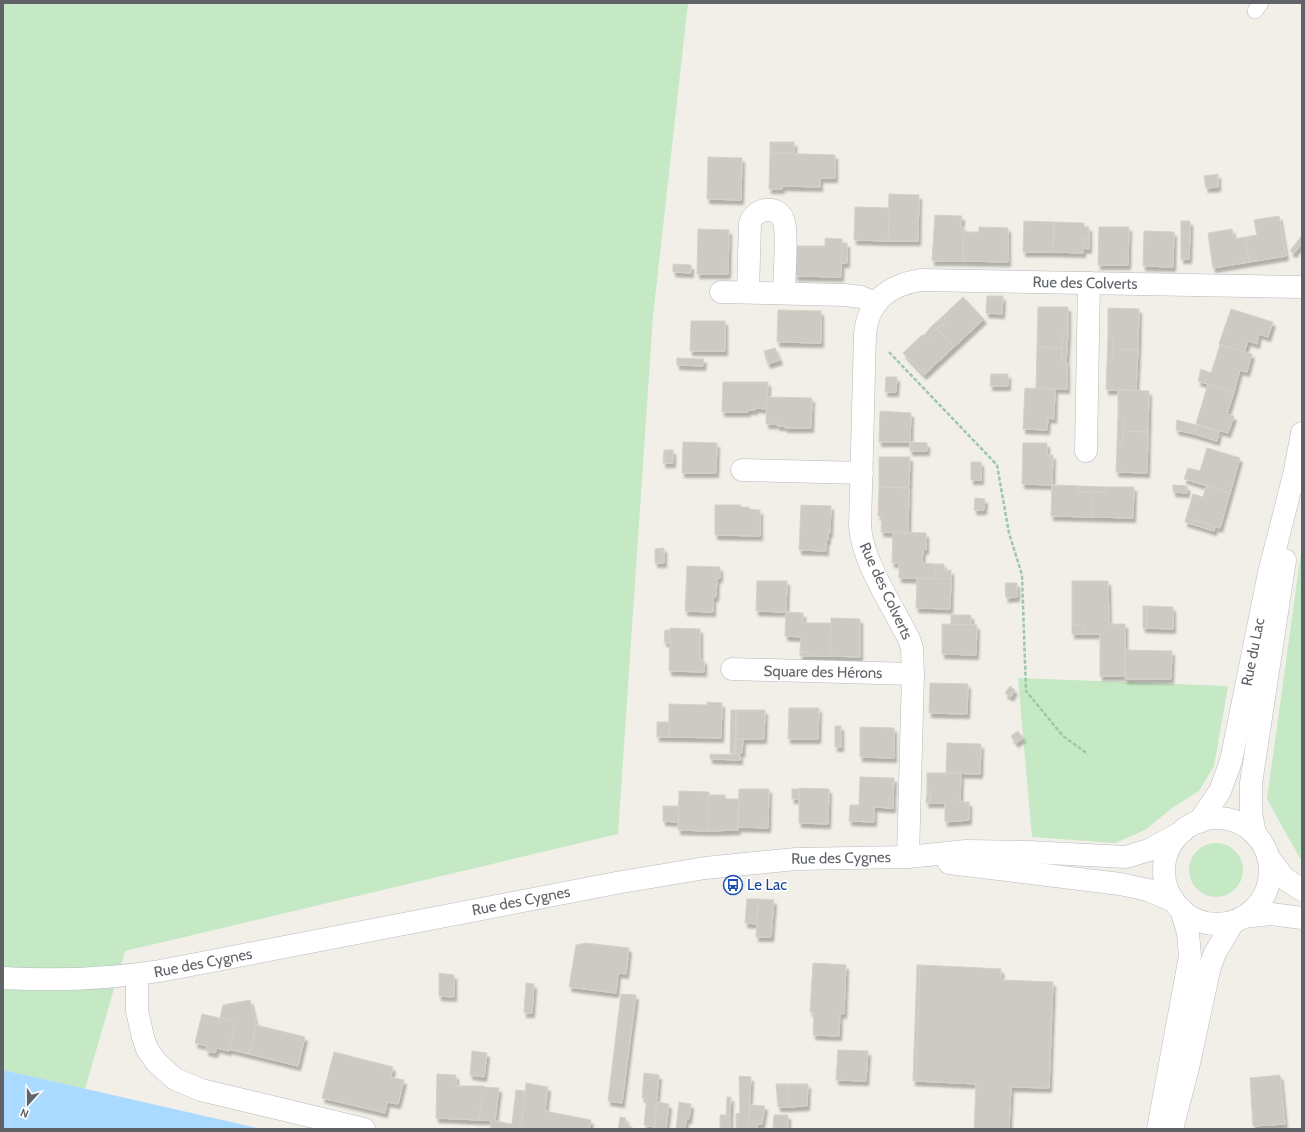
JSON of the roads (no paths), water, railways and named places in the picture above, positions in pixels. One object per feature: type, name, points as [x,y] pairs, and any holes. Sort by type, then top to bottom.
[{"type":"street","points":[[748,292],[750,223],[752,216],[756,212],[767,209],[778,213],[784,223],[784,293]]},
{"type":"street","name":"Rue des Colverts","points":[[908,857],[913,674],[912,648],[909,639],[863,548],[860,527],[866,327],[875,303],[898,287],[921,280],[1302,287]]},
{"type":"street","points":[[1086,452],[1089,283]]},
{"type":"street","points":[[720,292],[854,296],[875,303]]},
{"type":"street","name":"Rue du Lac","points":[[1190,827],[1216,799],[1229,769],[1270,569],[1294,476],[1302,434]]},
{"type":"street","points":[[742,470],[862,473]]},
{"type":"street","name":"Rue du Lac","points":[[1255,834],[1251,813],[1251,783],[1284,566],[1294,476]]},
{"type":"street","name":"Square des Hérons","points":[[732,670],[913,674]]},
{"type":"street","points":[[1158,1129],[1190,956],[1188,933],[1177,905],[1166,883],[1165,863],[1172,845],[1190,827],[1211,819],[1227,819],[1242,824],[1255,834],[1262,843],[1268,857],[1284,878],[1302,890]]},
{"type":"street","name":"Rue des Cygnes","points":[[3,978],[49,980],[137,975],[673,873],[796,859],[908,857],[953,852],[994,851],[1126,857],[1149,850],[1190,827]]},
{"type":"street","name":"Rue des Cygnes","points":[[908,857],[1120,884],[1148,890],[1177,905]]},
{"type":"street","points":[[1172,1129],[1188,1068],[1210,966],[1215,953],[1238,919],[1256,907],[1267,889],[1270,873],[1268,857]]},
{"type":"street","points":[[1177,905],[1194,918],[1205,922],[1218,924],[1238,919],[1272,914],[1302,918]]},
{"type":"street","points":[[137,975],[137,1011],[147,1049],[156,1062],[175,1079],[201,1090],[364,1129]]},
{"type":"water","points":[[3,1070],[262,1129],[3,1129]]},
{"type":"place","name":"Le Lac","points":[[733,885]]}]
